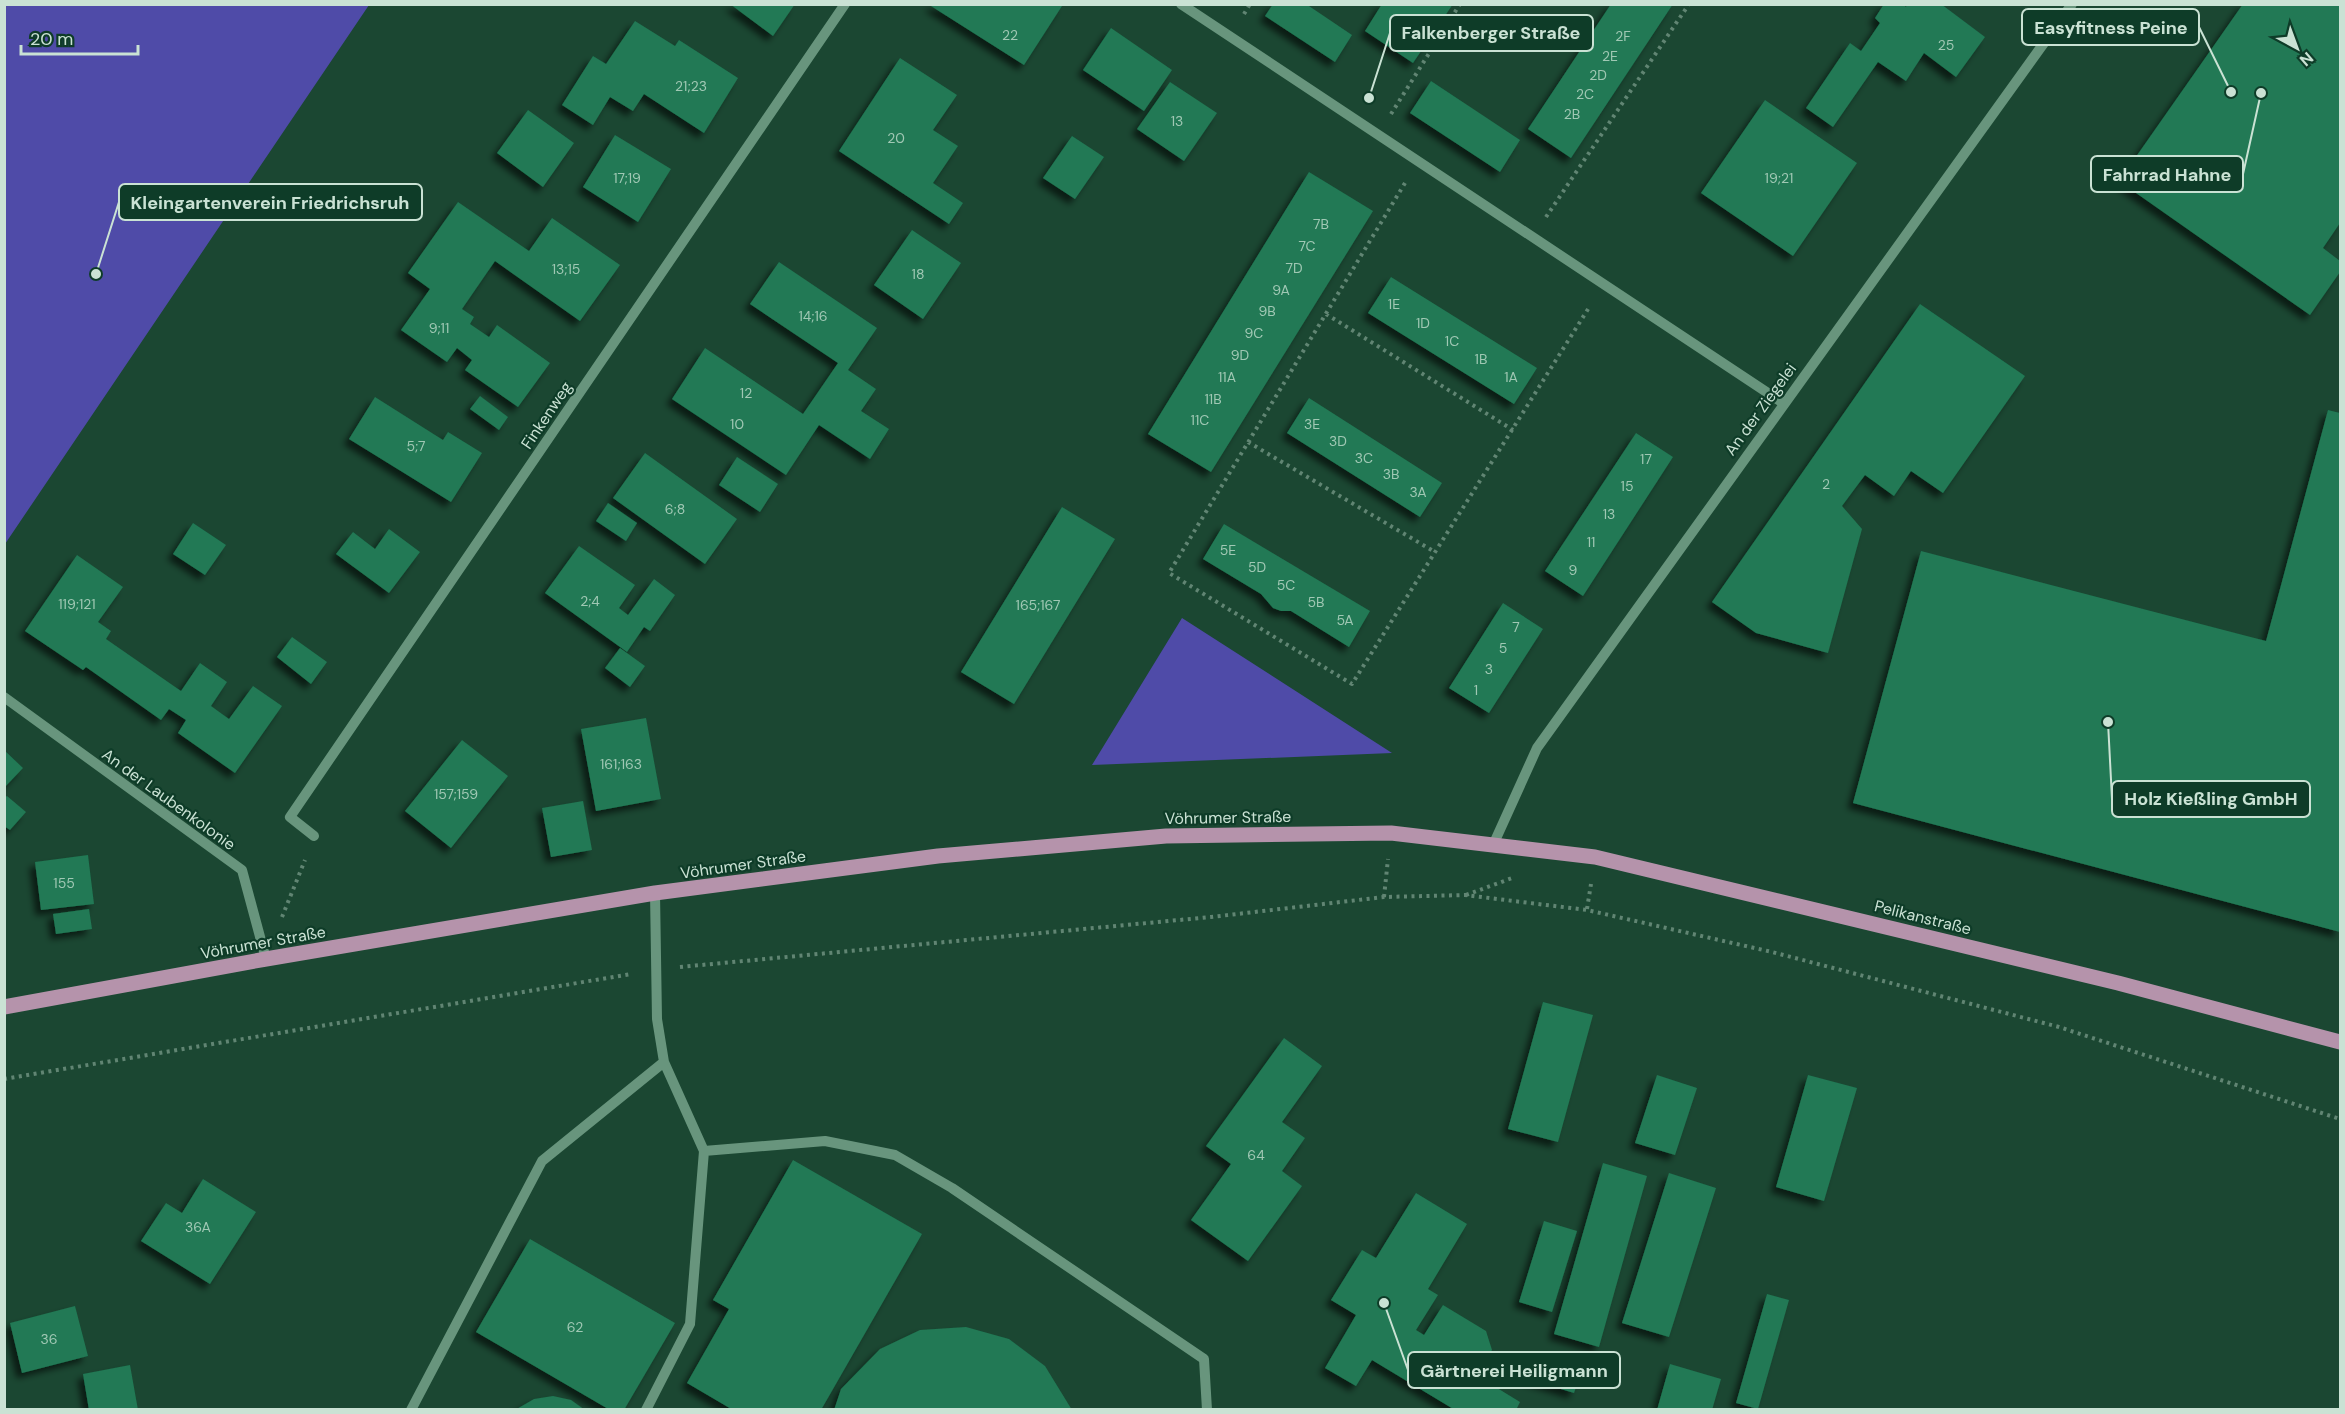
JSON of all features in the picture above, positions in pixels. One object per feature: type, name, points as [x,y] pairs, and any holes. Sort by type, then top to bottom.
[{"type":"main road","name":"Vöhrumer Straße","points":[[4,1007],[655,893],[938,856],[1166,836],[1391,833],[1494,843]]},
{"type":"main road","name":"Pelikanstraße","points":[[1494,843],[1595,857],[2118,983],[2340,1042]]},
{"type":"street","name":"Finkenweg","points":[[314,836],[290,817],[845,4]]},
{"type":"street","points":[[1181,4],[1783,403]]},
{"type":"street","name":"An der Ziegelei","points":[[1494,843],[1537,748],[2072,4]]},
{"type":"street","name":"An der Laubenkolonie","points":[[4,697],[242,870],[266,960]]},
{"type":"street","points":[[646,1410],[690,1324],[704,1151],[664,1062],[657,1019],[655,893]]},
{"type":"street","points":[[411,1410],[542,1161],[664,1062]]},
{"type":"street","points":[[704,1151],[825,1141],[895,1155],[952,1188],[1203,1359],[1207,1410]]},
{"type":"path","points":[[1377,135],[1460,4]]},
{"type":"path","points":[[1532,237],[1689,4]]},
{"type":"path","points":[[1418,162],[1169,573],[1352,684],[1604,285]]},
{"type":"path","points":[[1326,314],[1513,429]]},
{"type":"path","points":[[1248,442],[1435,552]]},
{"type":"path","points":[[1384,897],[1391,833]]},
{"type":"path","points":[[266,960],[314,836]]},
{"type":"path","points":[[4,1079],[656,970],[1210,917],[1384,897],[1465,895],[1587,910],[1772,952],[2059,1027],[2340,1119]]},
{"type":"shaded area","points":[[4,5],[369,5],[5,544]]},
{"type":"shaded area","points":[[1182,618],[1392,753],[1092,765]]},
{"type":"building","points":[[730,4],[795,4],[773,36]]},
{"type":"building","points":[[932,4],[1059,4],[1062,6],[1024,65],[931,6]]},
{"type":"building","points":[[1273,4],[1306,4],[1352,35],[1335,62],[1265,16]]},
{"type":"building","points":[[1382,4],[1453,4],[1413,63],[1365,31]]},
{"type":"building","points":[[1611,4],[1673,4],[1571,158],[1528,129]]},
{"type":"building","points":[[1884,4],[1903,4],[1906,7],[1907,4],[1941,4],[1985,37],[1956,77],[1924,53],[1906,81],[1878,62],[1833,127],[1806,108],[1850,43],[1861,51],[1880,23],[1875,18]]},
{"type":"building","points":[[2243,4],[2340,4],[2340,223],[2323,248],[2340,261],[2340,272],[2310,315],[2119,181]]},
{"type":"building","points":[[635,21],[675,46],[679,40],[738,78],[704,133],[644,94],[633,111],[610,97],[593,125],[562,105],[593,56],[606,64]]},
{"type":"building","points":[[1111,28],[1172,70],[1144,111],[1083,70]]},
{"type":"building","points":[[900,58],[957,95],[933,130],[958,146],[933,183],[963,203],[949,224],[839,151]]},
{"type":"building","points":[[1431,81],[1520,140],[1500,172],[1410,113]]},
{"type":"building","points":[[1170,82],[1217,113],[1184,161],[1137,129]]},
{"type":"building","points":[[1765,100],[1857,163],[1793,256],[1701,193]]},
{"type":"building","points":[[528,110],[574,143],[543,187],[497,153]]},
{"type":"building","points":[[615,135],[671,169],[638,222],[583,187]]},
{"type":"building","points":[[1072,136],[1104,157],[1075,199],[1043,178]]},
{"type":"building","points":[[1309,172],[1373,211],[1211,472],[1148,434]]},
{"type":"building","points":[[458,202],[529,251],[552,218],[620,265],[580,321],[495,261],[462,309],[474,317],[470,324],[489,337],[497,325],[550,363],[518,407],[465,370],[472,360],[457,348],[447,362],[401,330],[430,289],[408,273]]},
{"type":"building","points":[[912,230],[961,263],[923,319],[874,285]]},
{"type":"building","points":[[779,262],[877,328],[848,370],[876,389],[861,411],[889,429],[870,459],[819,425],[786,475],[672,399],[705,348],[803,414],[838,363],[750,304]]},
{"type":"building","points":[[1391,277],[1537,368],[1514,404],[1368,313]]},
{"type":"building","points":[[1920,304],[2025,376],[1943,493],[1911,471],[1894,496],[1865,475],[1842,506],[1862,529],[1828,653],[1756,633],[1712,602]]},
{"type":"building","points":[[480,396],[508,417],[499,430],[470,409]]},
{"type":"building","points":[[375,397],[443,440],[448,432],[482,453],[451,502],[349,439]]},
{"type":"building","points":[[1309,398],[1442,483],[1420,517],[1287,433]]},
{"type":"building","points":[[2328,410],[2340,413],[2340,932],[1853,803],[1921,551],[2266,641]]},
{"type":"building","points":[[1636,433],[1673,457],[1583,596],[1545,571]]},
{"type":"building","points":[[645,453],[737,519],[705,564],[613,498]]},
{"type":"building","points":[[737,457],[778,484],[760,512],[719,485]]},
{"type":"building","points":[[608,503],[637,523],[626,541],[596,521]]},
{"type":"building","points":[[1062,507],[1115,539],[1014,704],[961,672]]},
{"type":"building","points":[[193,523],[226,545],[205,575],[173,554]]},
{"type":"building","points":[[1224,524],[1370,611],[1349,647],[1291,611],[1273,608],[1261,594],[1203,559]]},
{"type":"building","points":[[389,529],[420,552],[389,593],[336,554],[353,532],[375,549]]},
{"type":"building","points":[[579,546],[635,585],[619,608],[628,615],[654,579],[675,595],[650,631],[644,627],[627,652],[545,593]]},
{"type":"building","points":[[77,555],[123,587],[98,622],[111,631],[106,639],[181,691],[200,663],[227,682],[211,706],[229,719],[253,686],[282,706],[235,773],[178,733],[186,720],[169,709],[161,720],[86,667],[83,670],[25,631]]},
{"type":"building","points":[[1503,603],[1543,629],[1489,713],[1449,688]]},
{"type":"building","points":[[292,637],[327,662],[311,684],[277,657]]},
{"type":"building","points":[[620,648],[645,666],[630,687],[605,668]]},
{"type":"building","points":[[646,718],[661,799],[596,811],[581,729]]},
{"type":"building","points":[[462,740],[508,776],[451,848],[405,811]]},
{"type":"building","points":[[4,750],[23,768],[4,788]]},
{"type":"building","points":[[7,796],[26,812],[10,830],[4,826],[4,798]]},
{"type":"building","points":[[583,801],[592,850],[551,857],[542,808]]},
{"type":"building","points":[[88,855],[94,904],[41,910],[35,862]]},
{"type":"building","points":[[89,909],[92,929],[56,934],[53,914]]},
{"type":"building","points":[[1543,1002],[1593,1015],[1558,1142],[1508,1129]]},
{"type":"building","points":[[1284,1038],[1322,1066],[1282,1122],[1305,1138],[1282,1171],[1302,1186],[1248,1261],[1191,1220],[1231,1164],[1206,1146]]},
{"type":"building","points":[[1657,1075],[1697,1088],[1675,1155],[1635,1143]]},
{"type":"building","points":[[1808,1075],[1857,1088],[1824,1201],[1776,1187]]},
{"type":"building","points":[[793,1160],[922,1234],[821,1410],[733,1410],[687,1383],[729,1309],[713,1300]]},
{"type":"building","points":[[1603,1163],[1647,1176],[1599,1347],[1554,1334]]},
{"type":"building","points":[[1669,1173],[1716,1188],[1669,1337],[1622,1323]]},
{"type":"building","points":[[203,1179],[256,1212],[210,1284],[141,1241],[166,1203],[182,1213]]},
{"type":"building","points":[[1416,1193],[1467,1224],[1428,1289],[1438,1295],[1416,1330],[1424,1335],[1443,1305],[1486,1331],[1492,1350],[1476,1375],[1520,1402],[1516,1410],[1455,1410],[1372,1360],[1356,1386],[1325,1368],[1356,1315],[1331,1300],[1362,1250],[1376,1258]]},
{"type":"building","points":[[1544,1221],[1577,1231],[1552,1312],[1519,1302]]},
{"type":"building","points":[[530,1239],[675,1323],[624,1410],[610,1410],[476,1332]]},
{"type":"building","points":[[1767,1294],[1789,1300],[1758,1409],[1736,1403]]},
{"type":"building","points":[[75,1306],[88,1356],[22,1373],[10,1323]]},
{"type":"building","points":[[966,1327],[1009,1339],[1045,1366],[1072,1410],[834,1410],[841,1389],[880,1349],[920,1330]]},
{"type":"building","points":[[1533,1354],[1582,1369],[1574,1393],[1525,1378]]},
{"type":"building","points":[[1670,1364],[1721,1379],[1712,1410],[1657,1410]]},
{"type":"building","points":[[130,1365],[138,1410],[89,1410],[83,1374]]},
{"type":"building","points":[[553,1396],[571,1400],[585,1410],[515,1410],[534,1399]]},
{"type":"place","name":"Easyfitness Peine","points":[[2231,92]]},
{"type":"place","name":"Fahrrad Hahne","points":[[2261,93]]},
{"type":"place","name":"Falkenberger Straße","points":[[1369,98]]},
{"type":"place","name":"Kleingartenverein Friedrichsruh","points":[[96,274]]},
{"type":"place","name":"Holz Kießling GmbH","points":[[2108,722]]},
{"type":"place","name":"Gärtnerei Heiligmann","points":[[1384,1303]]}]
